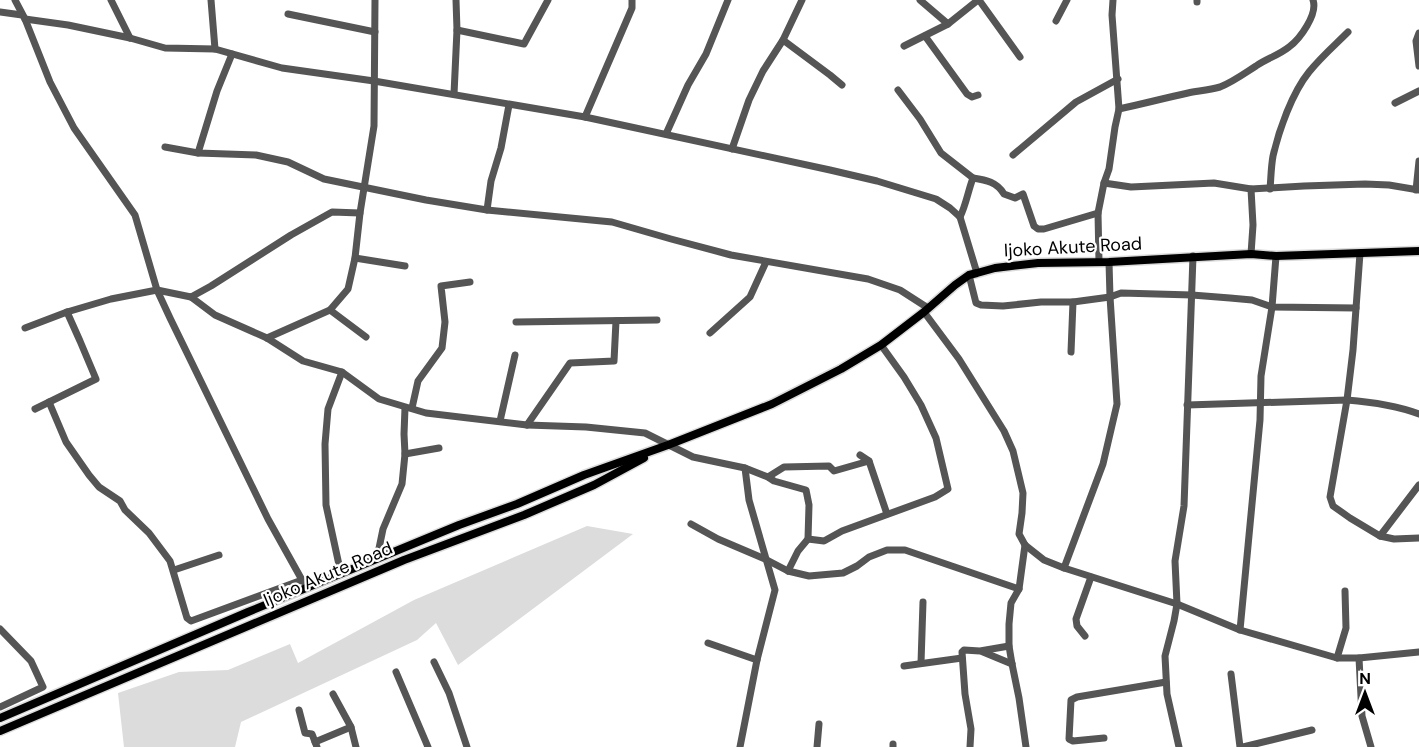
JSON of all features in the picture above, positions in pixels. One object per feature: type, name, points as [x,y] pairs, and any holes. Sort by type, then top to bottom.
[{"type":"main road","name":"Ijoko Akute Road","points":[[0,718],[377,558],[517,504],[584,475],[772,404],[841,369],[881,345],[973,274],[995,268],[1038,263],[1109,262],[1251,254],[1276,256],[1419,251]]},
{"type":"main road","name":"Ijoko Akute Road","points":[[0,731],[404,560],[584,489],[668,445]]},
{"type":"street","points":[[15,0],[50,82],[74,128],[135,215],[157,290],[268,519],[302,580],[309,588]]},
{"type":"street","points":[[111,0],[130,38]]},
{"type":"street","points":[[211,0],[215,49]]},
{"type":"street","points":[[267,338],[330,310],[348,289],[355,258],[374,126],[375,0]]},
{"type":"street","points":[[454,94],[456,0]]},
{"type":"street","points":[[457,30],[524,44],[548,0]]},
{"type":"street","points":[[632,0],[632,8]]},
{"type":"street","points":[[585,117],[632,8],[639,0]]},
{"type":"street","points":[[666,134],[706,54],[728,0]]},
{"type":"street","points":[[732,149],[749,100],[763,71],[783,40],[802,0]]},
{"type":"street","points":[[920,0],[948,24]]},
{"type":"street","points":[[904,46],[948,24],[978,0],[1020,57]]},
{"type":"street","points":[[1056,21],[1067,0]]},
{"type":"street","points":[[1099,262],[1098,213],[1109,169],[1119,109],[1112,15],[1113,0]]},
{"type":"street","points":[[1119,109],[1213,89],[1228,83],[1294,43],[1302,34],[1312,15],[1313,0]]},
{"type":"street","points":[[0,12],[130,38],[165,48],[215,49],[282,68],[374,81],[585,117],[877,181],[936,200],[960,217],[973,274],[976,303],[981,305],[1073,302],[1110,297],[1121,293],[1252,300],[1272,307],[1356,308]]},
{"type":"street","points":[[288,14],[375,32]]},
{"type":"street","points":[[1270,189],[1273,158],[1287,111],[1308,73],[1348,32]]},
{"type":"street","points":[[1419,33],[1416,41],[1419,66]]},
{"type":"street","points":[[926,36],[967,94],[972,97],[978,95]]},
{"type":"street","points":[[783,40],[842,85]]},
{"type":"street","points":[[198,153],[217,91],[232,54]]},
{"type":"street","points":[[1012,155],[1076,102],[1118,79]]},
{"type":"street","points":[[898,90],[920,119],[941,153],[973,178],[1000,187],[1004,194],[1015,198],[1023,194],[1034,226],[1038,229],[1044,230],[1098,213]]},
{"type":"street","points":[[1395,103],[1419,91]]},
{"type":"street","points":[[487,210],[491,181],[501,148],[509,105]]},
{"type":"street","points":[[165,147],[198,153],[256,155],[288,162],[324,179],[426,200],[487,210],[612,222],[731,255],[868,279],[900,290],[926,310],[1004,431],[1013,451],[1023,493],[1019,534],[1025,545],[1044,560],[1177,604],[1240,630],[1337,658],[1419,652]]},
{"type":"street","points":[[1104,183],[1131,187],[1214,183],[1251,189],[1365,184],[1417,190],[1419,161]]},
{"type":"street","points":[[960,217],[973,178]]},
{"type":"street","points":[[1251,189],[1253,225],[1251,254]]},
{"type":"street","points":[[190,297],[212,286],[332,212],[360,213]]},
{"type":"street","points":[[1360,253],[1347,400],[1330,497],[1333,506],[1380,536],[1394,539],[1419,538]]},
{"type":"street","points":[[1179,747],[1167,694],[1165,656],[1177,604],[1175,561],[1184,506],[1193,256]]},
{"type":"street","points":[[1240,630],[1260,420],[1261,376],[1272,307],[1276,256]]},
{"type":"street","points":[[355,258],[405,266]]},
{"type":"street","points":[[710,333],[750,297],[766,262]]},
{"type":"street","points":[[1064,568],[1103,464],[1117,404],[1109,262]]},
{"type":"street","points":[[377,558],[383,529],[402,483],[405,454],[404,434],[409,408],[418,381],[442,348],[445,322],[441,286],[470,282]]},
{"type":"street","points":[[25,328],[111,299],[157,290],[190,297],[215,315],[267,338],[303,361],[342,372],[380,399],[426,413],[527,425],[586,427],[645,433],[693,457],[745,468],[774,481],[806,490],[809,505],[808,539],[798,551],[788,571]]},
{"type":"street","points":[[1071,352],[1073,302]]},
{"type":"street","points":[[330,310],[366,337]]},
{"type":"street","points":[[35,409],[96,379],[67,312]]},
{"type":"street","points":[[516,322],[657,320]]},
{"type":"street","points":[[527,425],[570,363],[614,361],[616,321]]},
{"type":"street","points":[[808,539],[824,541],[842,531],[935,497],[948,489],[936,438],[921,405],[881,345]]},
{"type":"street","points":[[500,421],[515,355]]},
{"type":"street","points":[[341,574],[326,505],[325,444],[328,409],[342,372]]},
{"type":"street","points":[[1187,405],[1347,400],[1398,406],[1419,414]]},
{"type":"street","points":[[49,402],[66,442],[89,475],[99,487],[120,501],[125,510],[149,533],[170,561],[187,618],[191,621],[302,580]]},
{"type":"street","points":[[405,454],[439,448]]},
{"type":"street","points":[[860,455],[869,461],[887,514]]},
{"type":"street","points":[[768,477],[784,466],[829,466],[834,471],[869,461]]},
{"type":"street","points":[[740,747],[757,660],[775,590],[749,500],[745,468]]},
{"type":"street","points":[[1380,536],[1419,485]]},
{"type":"street","points":[[691,524],[788,571],[809,576],[843,573],[869,557],[886,550],[905,550],[1019,589]]},
{"type":"street","points":[[1025,545],[1019,589],[1011,603],[1009,646],[1026,747]]},
{"type":"street","points":[[174,570],[219,555]]},
{"type":"street","points":[[1085,636],[1077,626],[1076,619],[1091,577]]},
{"type":"street","points":[[1337,658],[1346,628],[1345,591]]},
{"type":"street","points":[[921,663],[923,602]]},
{"type":"street","points":[[0,629],[32,661],[43,687],[0,707]]},
{"type":"street","points":[[708,643],[757,660]]},
{"type":"street","points":[[970,747],[971,729],[965,694],[962,652],[963,650],[980,651],[1009,646]]},
{"type":"street","points":[[980,651],[1012,664]]},
{"type":"street","points":[[904,666],[962,658]]},
{"type":"street","points":[[1359,658],[1362,716],[1371,747]]},
{"type":"street","points":[[434,662],[449,693],[467,747]]},
{"type":"street","points":[[396,672],[428,747]]},
{"type":"street","points":[[1231,674],[1242,747],[1272,744],[1312,730]]},
{"type":"street","points":[[1104,738],[1073,741],[1069,739],[1071,700],[1077,697],[1166,682]]},
{"type":"street","points":[[333,694],[351,727],[356,747]]},
{"type":"street","points":[[298,710],[305,733],[312,734],[316,744],[351,727]]},
{"type":"street","points":[[817,747],[819,724]]},
{"type":"shaded area","points":[[587,526],[633,534],[458,665],[436,623],[417,640],[241,722],[235,747],[124,747],[118,693],[179,672],[228,670],[290,644],[298,663],[414,600]]}]
